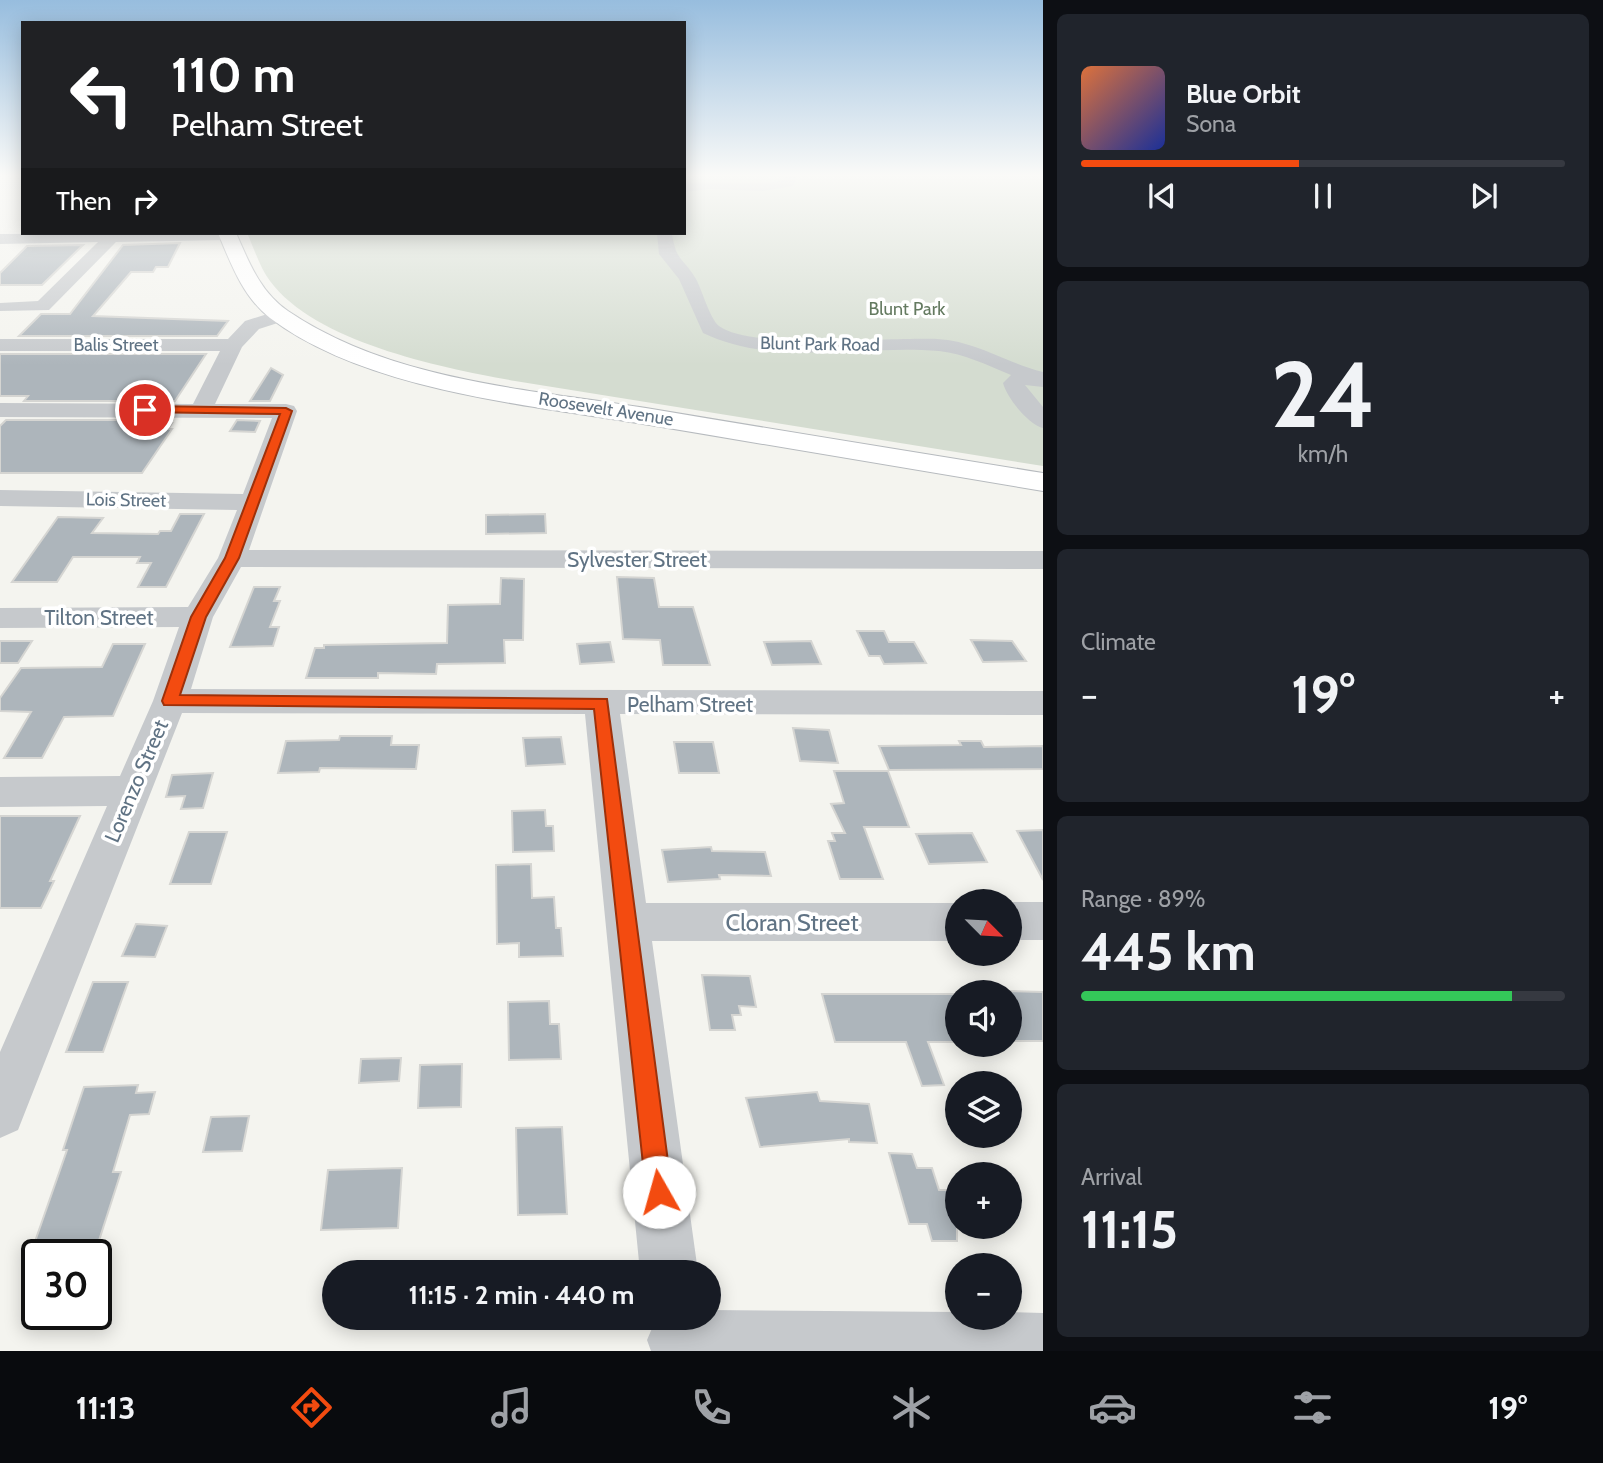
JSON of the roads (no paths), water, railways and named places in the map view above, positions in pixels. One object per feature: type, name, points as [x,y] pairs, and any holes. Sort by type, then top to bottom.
[{"type":"main road","name":"Roosevelt Avenue","points":[[229,239],[249,285],[280,316],[356,353],[444,380],[1042,481]]},
{"type":"street","points":[[2,309],[43,306],[110,239]]},
{"type":"street","name":"Blunt Park Road","points":[[665,239],[667,254],[687,278],[710,329],[729,338],[781,346],[938,345],[969,350],[1039,379]]},
{"type":"street","points":[[0,410],[201,410],[233,345],[252,325],[280,316]]},
{"type":"street","name":"Balis Street","points":[[0,345],[233,345]]},
{"type":"street","name":"Blunt Park Road","points":[[1039,379],[1019,379],[1014,383],[1016,391],[1040,414]]},
{"type":"street","name":"Lorenzo Street","points":[[4,1090],[170,701],[198,617],[232,558],[286,411],[201,410]]},
{"type":"street","name":"Lois Street","points":[[0,498],[252,502]]},
{"type":"street","name":"Sylvester Street","points":[[232,558],[1043,560]]},
{"type":"street","name":"Tilton Street","points":[[0,618],[198,617]]},
{"type":"street","name":"Pelham Street","points":[[170,701],[1043,703]]},
{"type":"street","points":[[601,703],[668,1260]]},
{"type":"street","points":[[0,792],[132,791]]},
{"type":"street","points":[[1022,922],[1043,921]]},
{"type":"street","name":"Cloran Street","points":[[627,922],[945,922]]},
{"type":"street","points":[[677,1336],[1043,1343]]},
{"type":"park label","name":"Blunt Park","points":[[907,309]]}]
